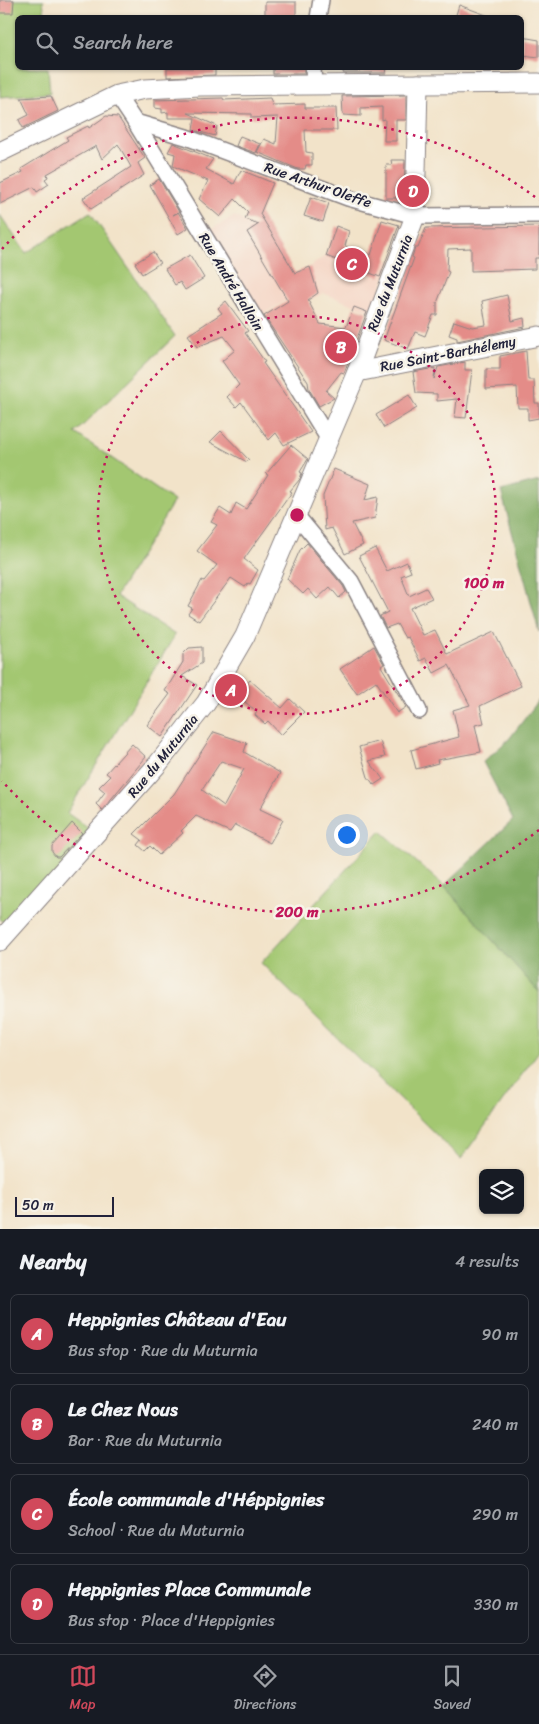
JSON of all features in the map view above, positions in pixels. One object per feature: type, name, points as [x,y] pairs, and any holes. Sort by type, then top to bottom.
[{"type":"street","points":[[318,15],[321,0]]},
{"type":"street","points":[[0,152],[117,95],[145,89],[313,77],[418,84],[539,83]]},
{"type":"street","name":"Rue du Muturnia","points":[[0,941],[158,765],[206,703],[245,636],[357,372],[415,216],[418,84]]},
{"type":"street","points":[[117,95],[135,122]]},
{"type":"street","name":"Rue Arthur Oleffe","points":[[135,122],[186,137],[348,198],[415,216],[539,215]]},
{"type":"street","name":"Rue André Halloin","points":[[135,122],[328,440]]},
{"type":"street","name":"Rue Saint-Barthélemy","points":[[357,372],[539,336]]},
{"type":"street","points":[[297,516],[350,581],[419,711]]},
{"type":"shaded area","points":[[235,216],[250,225],[264,222],[295,273],[310,267],[325,256],[331,241],[391,261],[372,312],[323,293],[305,303],[288,300],[261,315],[210,230]]},
{"type":"green space","points":[[0,0],[43,0],[45,15],[15,15],[15,70],[48,70],[50,93],[0,97]]},
{"type":"green space","points":[[90,212],[175,336],[75,433],[174,501],[116,596],[175,635],[67,813],[96,834],[10,929],[0,919],[0,215],[26,253]]},
{"type":"green space","points":[[539,481],[539,632],[501,491]]},
{"type":"green space","points":[[539,700],[539,992],[444,886],[513,820],[483,762],[509,739]]},
{"type":"green space","points":[[381,831],[444,886],[539,992],[539,1051],[461,1159],[261,963]]},
{"type":"building","points":[[0,0],[14,0],[13,13],[0,13]]},
{"type":"building","points":[[265,2],[296,2],[296,15],[265,15]]},
{"type":"building","points":[[459,5],[486,15],[456,15]]},
{"type":"building","points":[[524,37],[539,40],[539,57],[524,55]]},
{"type":"building","points":[[167,70],[215,70],[215,75],[167,77]]},
{"type":"building","points":[[273,70],[304,70],[304,74],[273,74]]},
{"type":"building","points":[[344,70],[387,70],[386,73],[343,73]]},
{"type":"building","points":[[406,95],[406,120],[396,120],[396,141],[384,141],[385,119],[382,120],[382,107],[361,108],[361,116],[343,115],[342,96]]},
{"type":"building","points":[[51,96],[58,111],[23,128],[19,120],[29,115],[21,98]]},
{"type":"building","points":[[223,98],[224,100],[270,98],[272,105],[305,104],[305,108],[336,108],[337,130],[305,130],[306,152],[312,153],[312,165],[306,165],[305,169],[298,169],[257,152],[264,139],[276,144],[278,117],[251,118],[251,114],[188,113],[217,126],[215,136],[193,130],[195,118],[168,118],[168,112],[162,113],[162,109],[155,108],[155,100]]},
{"type":"building","points":[[106,116],[118,117],[145,158],[138,163],[144,175],[91,209],[83,198],[131,167],[118,144],[102,159],[96,146],[47,174],[48,177],[45,179],[49,184],[37,192],[34,187],[0,204],[0,183],[23,172],[21,169],[68,140],[66,137],[88,126],[89,128]]},
{"type":"building","points":[[240,136],[260,144],[256,153],[236,146]]},
{"type":"building","points":[[173,143],[213,159],[206,169],[234,184],[241,170],[273,183],[260,214],[295,273],[310,267],[318,293],[308,300],[320,324],[346,327],[354,307],[367,312],[344,373],[341,372],[326,391],[334,398],[319,406],[309,389],[308,382],[264,316],[288,301],[247,232],[259,224],[245,219],[248,212],[235,199],[220,217],[199,199],[208,181],[173,166],[175,154],[168,152]]},
{"type":"building","points":[[391,160],[405,160],[404,198],[386,198],[386,165],[392,165]]},
{"type":"building","points":[[159,179],[188,228],[178,234],[150,185]]},
{"type":"building","points":[[311,197],[329,203],[323,222],[304,216]]},
{"type":"building","points":[[382,220],[399,225],[380,277],[326,256],[336,226],[349,231],[345,246],[371,255]]},
{"type":"building","points":[[539,226],[539,258],[535,258],[535,269],[471,271],[471,248],[448,249],[447,271],[449,272],[437,303],[437,315],[433,315],[425,336],[415,332],[408,349],[384,340],[414,258],[412,257],[415,248],[418,248],[426,228]]},
{"type":"building","points":[[153,252],[160,263],[142,274],[135,263]]},
{"type":"building","points":[[190,255],[204,278],[185,290],[180,282],[175,285],[165,269]]},
{"type":"building","points":[[507,295],[512,321],[524,318],[525,327],[457,341],[457,338],[449,335],[454,321],[472,327],[486,325],[482,301]]},
{"type":"building","points":[[226,301],[248,331],[245,333],[265,362],[263,363],[311,432],[284,445],[276,433],[269,440],[241,402],[236,407],[227,397],[239,385],[222,361],[235,350],[224,336],[197,347],[188,335],[222,313],[218,308]]},
{"type":"building","points":[[526,351],[528,380],[534,380],[535,403],[539,403],[539,418],[528,420],[528,408],[518,408],[517,387],[486,389],[486,369],[500,369],[500,356]]},
{"type":"building","points":[[465,362],[465,370],[472,370],[466,418],[455,417],[457,399],[437,401],[437,394],[416,393],[413,372],[435,368],[434,379],[438,367]]},
{"type":"building","points":[[409,395],[417,408],[384,428],[376,415]]},
{"type":"building","points":[[221,431],[249,460],[247,462],[210,442]]},
{"type":"building","points":[[291,445],[308,459],[300,472],[302,473],[300,479],[290,491],[292,492],[244,559],[258,570],[250,584],[248,583],[245,587],[231,578],[199,621],[188,614],[192,608],[188,606],[202,580],[204,581],[217,565],[197,551],[217,525],[211,522],[220,508],[231,515],[236,503],[246,509],[268,475],[266,474]]},
{"type":"building","points":[[334,469],[370,484],[365,500],[378,497],[375,518],[352,523],[363,545],[345,554],[332,528],[325,530],[323,496]]},
{"type":"building","points":[[307,543],[343,586],[346,592],[339,598],[330,587],[317,599],[308,589],[303,594],[287,579],[300,550]]},
{"type":"building","points":[[375,548],[387,571],[407,562],[411,572],[401,576],[409,596],[426,588],[432,598],[410,608],[423,635],[435,630],[447,654],[494,632],[521,686],[480,706],[484,723],[475,725],[481,752],[437,760],[438,763],[416,769],[411,750],[459,737],[453,710],[470,705],[449,665],[434,673],[426,658],[420,661],[408,637],[405,638],[397,624],[386,628],[380,616],[388,612],[359,556]]},
{"type":"building","points":[[374,646],[384,664],[381,666],[406,707],[397,713],[376,681],[357,694],[340,669]]},
{"type":"building","points":[[202,647],[202,663],[182,676],[197,685],[162,737],[147,725],[170,694],[165,691],[183,662],[183,654],[189,648]]},
{"type":"building","points":[[250,680],[282,708],[290,699],[304,712],[281,735],[268,721],[265,724],[255,715],[257,712],[237,695]]},
{"type":"building","points":[[214,732],[247,743],[244,752],[280,773],[260,809],[283,820],[270,843],[235,825],[230,832],[196,816],[181,831],[183,833],[159,855],[150,846],[145,851],[138,845],[142,840],[134,834],[174,794]],"holes":[[[221,761],[244,769],[224,806],[202,790]]]},
{"type":"building","points":[[380,741],[385,757],[369,761],[383,779],[374,785],[368,777],[359,747]]},
{"type":"building","points":[[132,744],[146,757],[102,810],[96,804],[105,792],[99,787],[110,776],[106,773]]},
{"type":"building","points":[[72,823],[82,833],[59,857],[56,857],[52,852],[52,846]]},
{"type":"place","name":"Heppignies Place Communale","points":[[413,191]]},
{"type":"place","name":"École communale d'Héppignies","points":[[352,264]]},
{"type":"place","name":"Le Chez Nous","points":[[341,347]]},
{"type":"place","name":"Heppignies Château d'Eau","points":[[231,690]]}]
